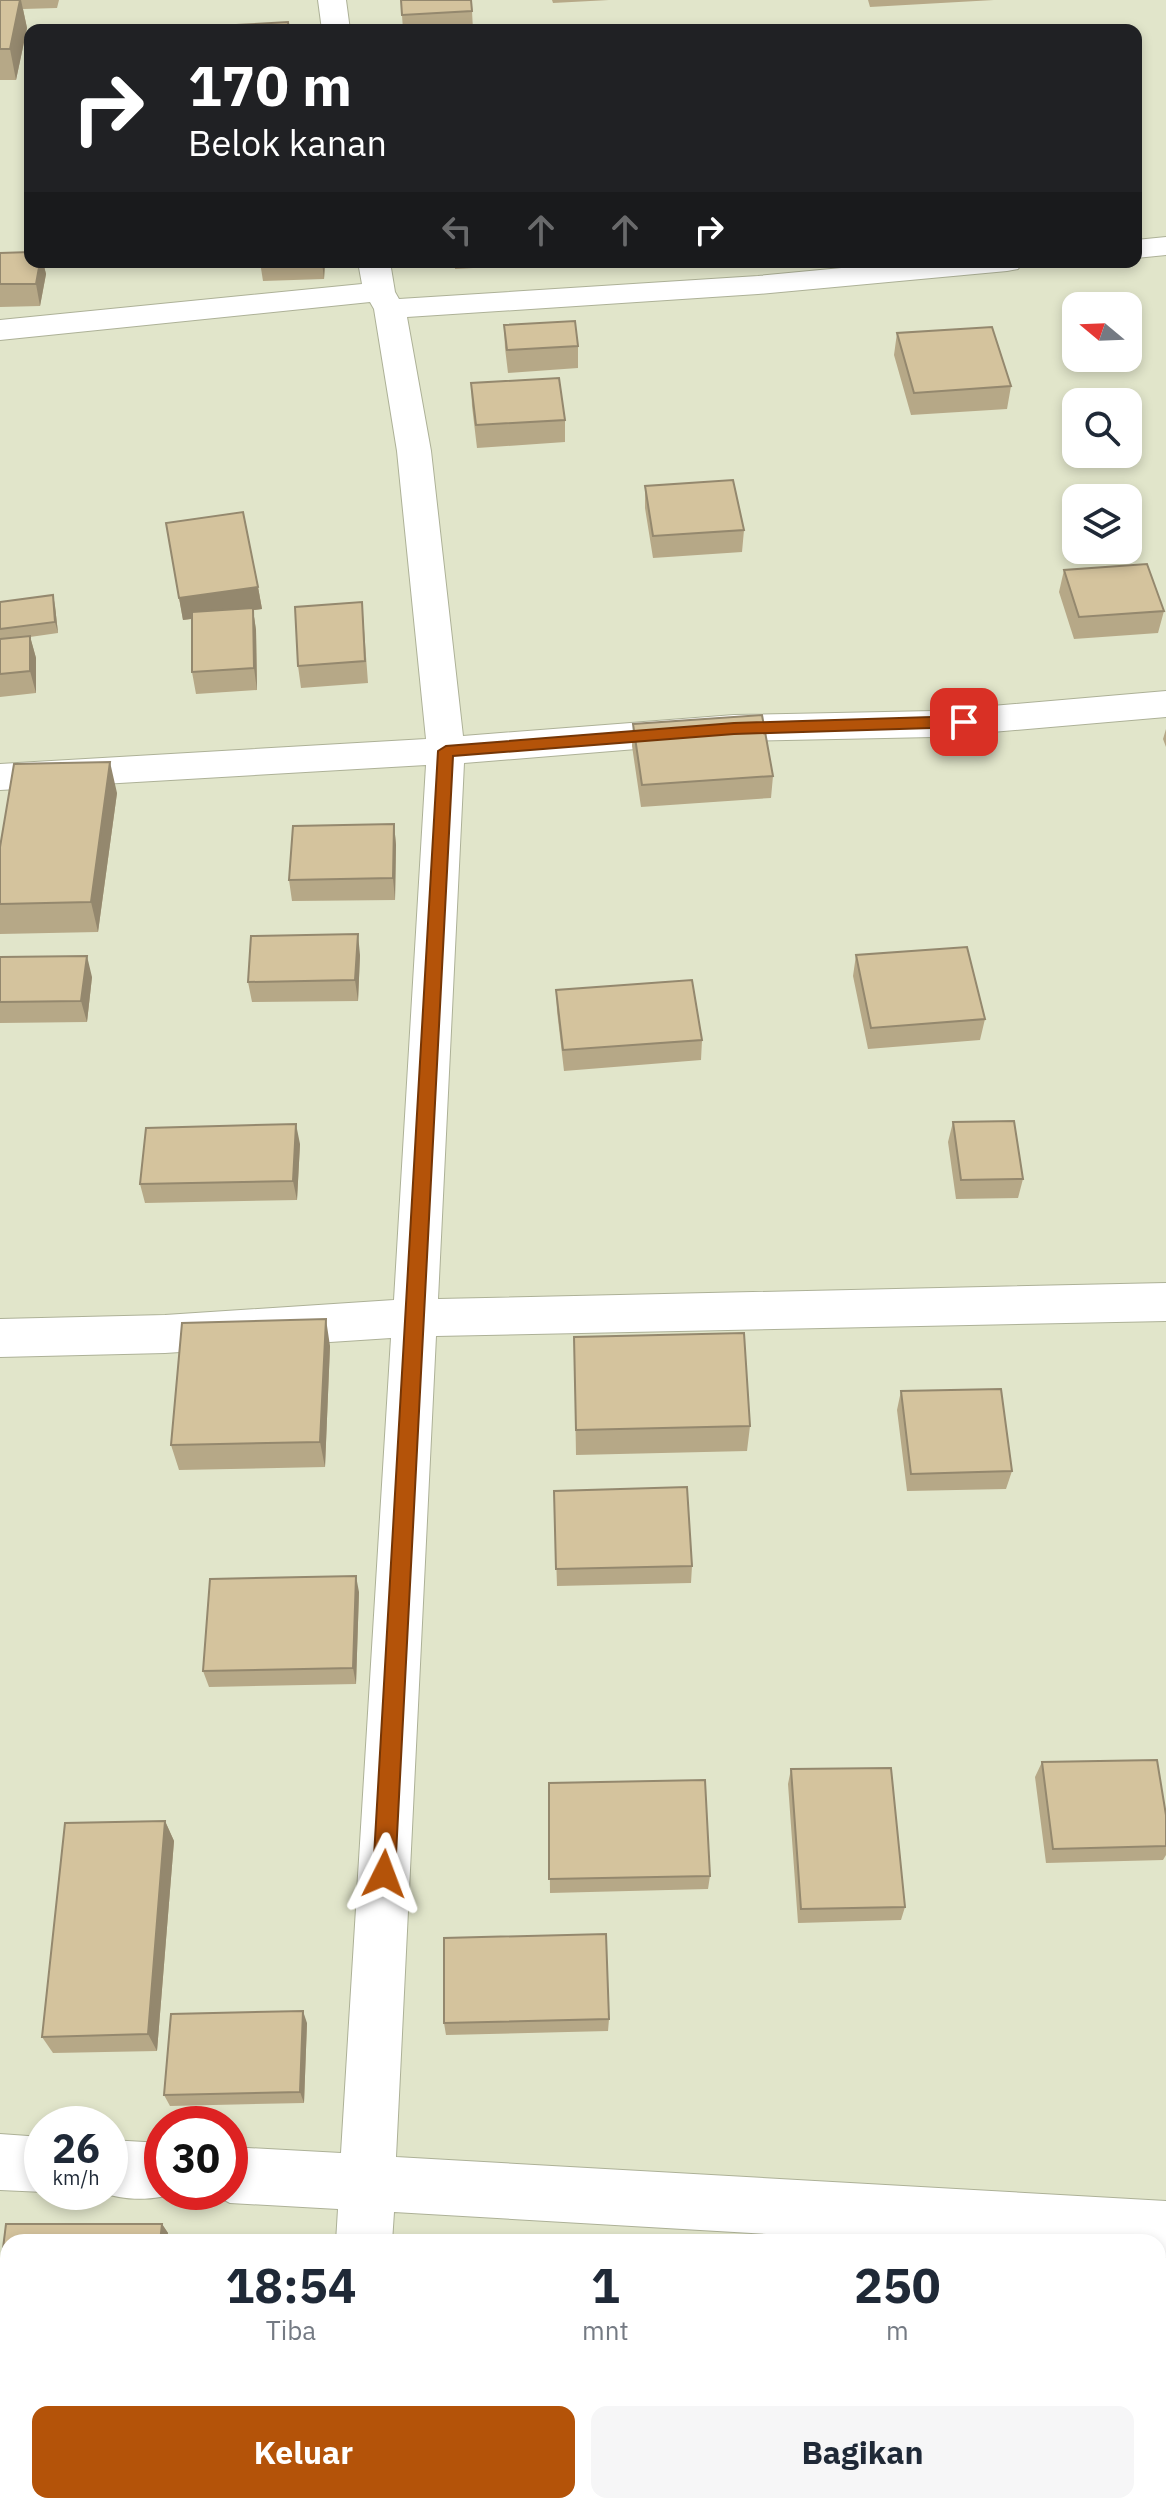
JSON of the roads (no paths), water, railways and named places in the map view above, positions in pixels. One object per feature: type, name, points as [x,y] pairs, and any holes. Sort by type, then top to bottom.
[{"type":"street","points":[[332,0],[335,24]]},
{"type":"street","points":[[1142,248],[1166,246]]},
{"type":"street","points":[[0,330],[381,288],[758,285],[942,268]]},
{"type":"street","points":[[365,2234],[446,751],[414,451],[381,288]]},
{"type":"street","points":[[0,777],[446,751],[734,728],[934,724],[1166,704]]},
{"type":"street","points":[[0,1338],[165,1334],[414,1318],[1166,1302]]},
{"type":"street","points":[[0,2162],[24,2164]]},
{"type":"street","points":[[248,2176],[1166,2229]]}]
